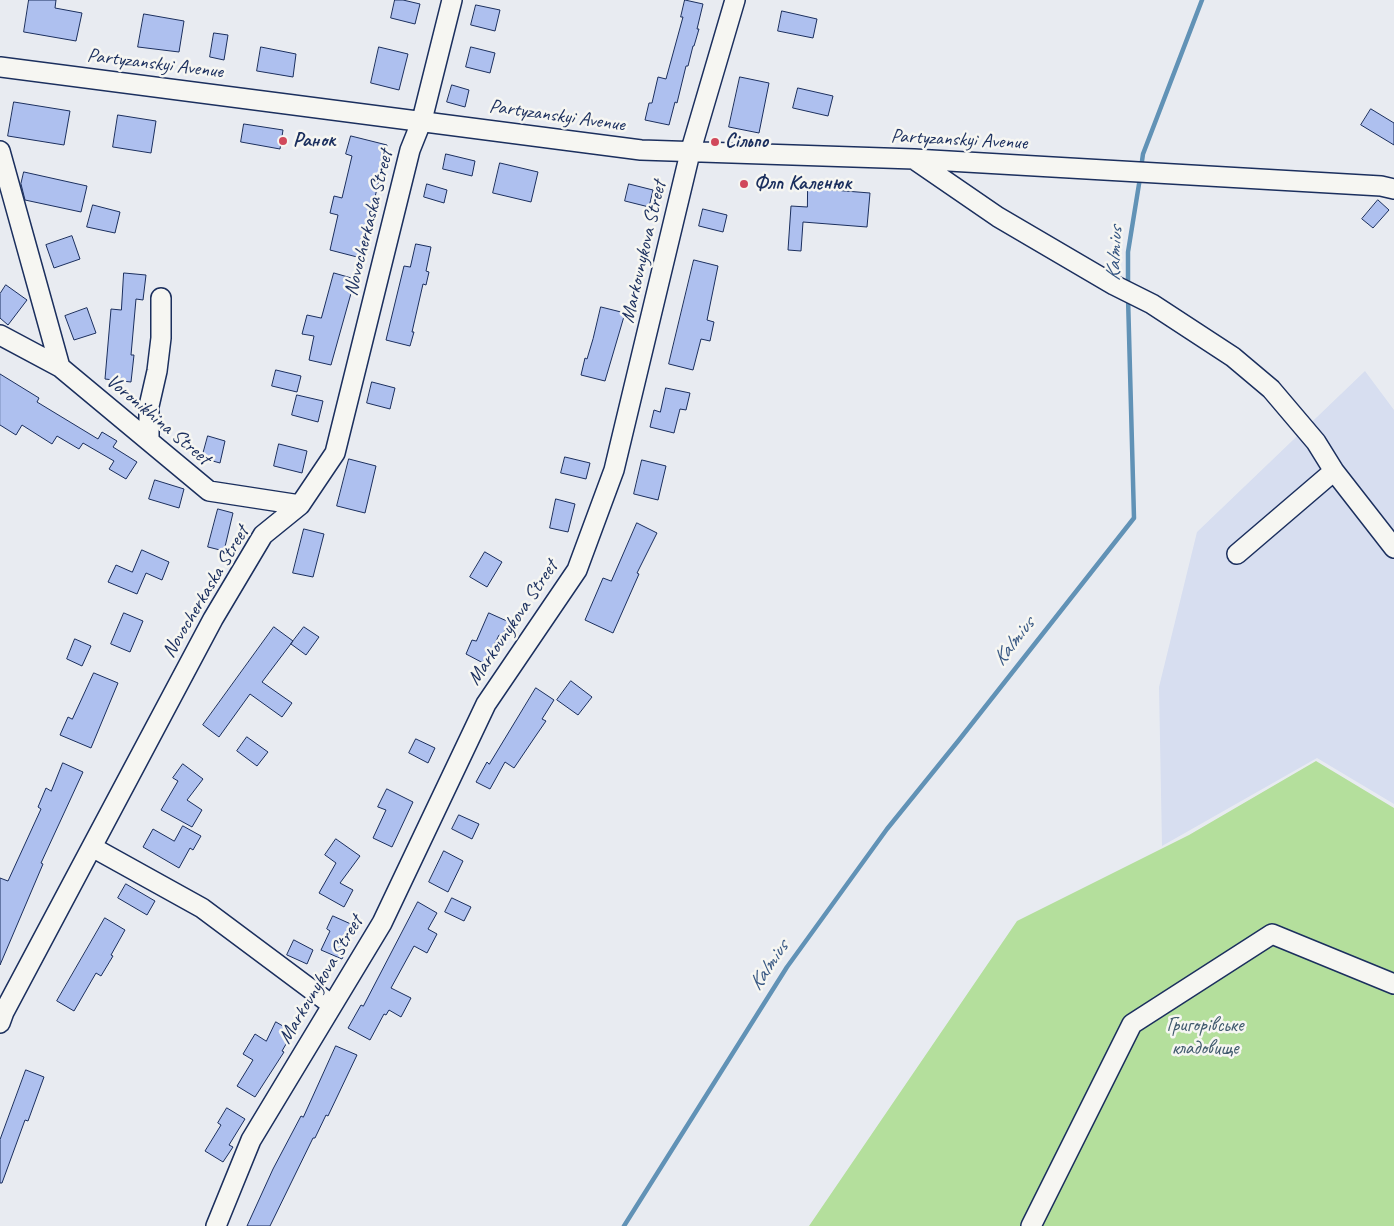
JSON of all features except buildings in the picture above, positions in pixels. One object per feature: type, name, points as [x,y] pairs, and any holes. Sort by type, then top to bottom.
[{"type":"street","name":"Novocherkaska Street","points":[[0,1023],[4,1012],[213,619],[263,535],[300,504],[335,453],[410,150],[422,120],[452,0]]},
{"type":"street","name":"Markovnykova Street","points":[[216,1226],[251,1140],[382,922],[486,704],[577,570],[614,470],[690,153],[735,0]]},
{"type":"street","name":"Partyzanskyi Avenue","points":[[0,67],[422,120],[641,150],[914,160],[1381,186],[1394,189]]},
{"type":"street","points":[[0,151],[60,368]]},
{"type":"street","points":[[914,160],[998,217],[1114,285],[1152,304],[1233,357],[1271,389],[1316,442],[1334,472],[1394,548]]},
{"type":"street","points":[[149,442],[149,406],[161,338],[161,298]]},
{"type":"street","name":"Voronikhina Street","points":[[0,335],[60,368],[209,491],[300,504]]},
{"type":"street","points":[[1237,554],[1334,472]]},
{"type":"street","points":[[92,847],[202,908],[332,1006]]},
{"type":"street","points":[[1031,1226],[1132,1024],[1272,934],[1394,984]]},
{"type":"shaded area","points":[[1365,371],[1394,410],[1394,804],[1317,758],[1162,846],[1159,687],[1197,532]]},
{"type":"green space","name":"Григорівське кладовище","points":[[1316,761],[1394,808],[1394,1226],[809,1226],[1017,921],[1189,835]]},
{"type":"waterway","name":"Kalmius","points":[[1141,168],[1143,154],[1202,0]]},
{"type":"waterway","name":"Kalmius","points":[[1128,287],[1128,252],[1140,178]]},
{"type":"waterway","name":"Kalmius","points":[[624,1226],[787,967],[887,829],[1134,518],[1128,297]]},
{"type":"place","name":"Ранок","points":[[283,141]]},
{"type":"place","name":"Сільпо","points":[[715,142]]},
{"type":"place","name":"Флп Каленюк","points":[[744,184]]}]
